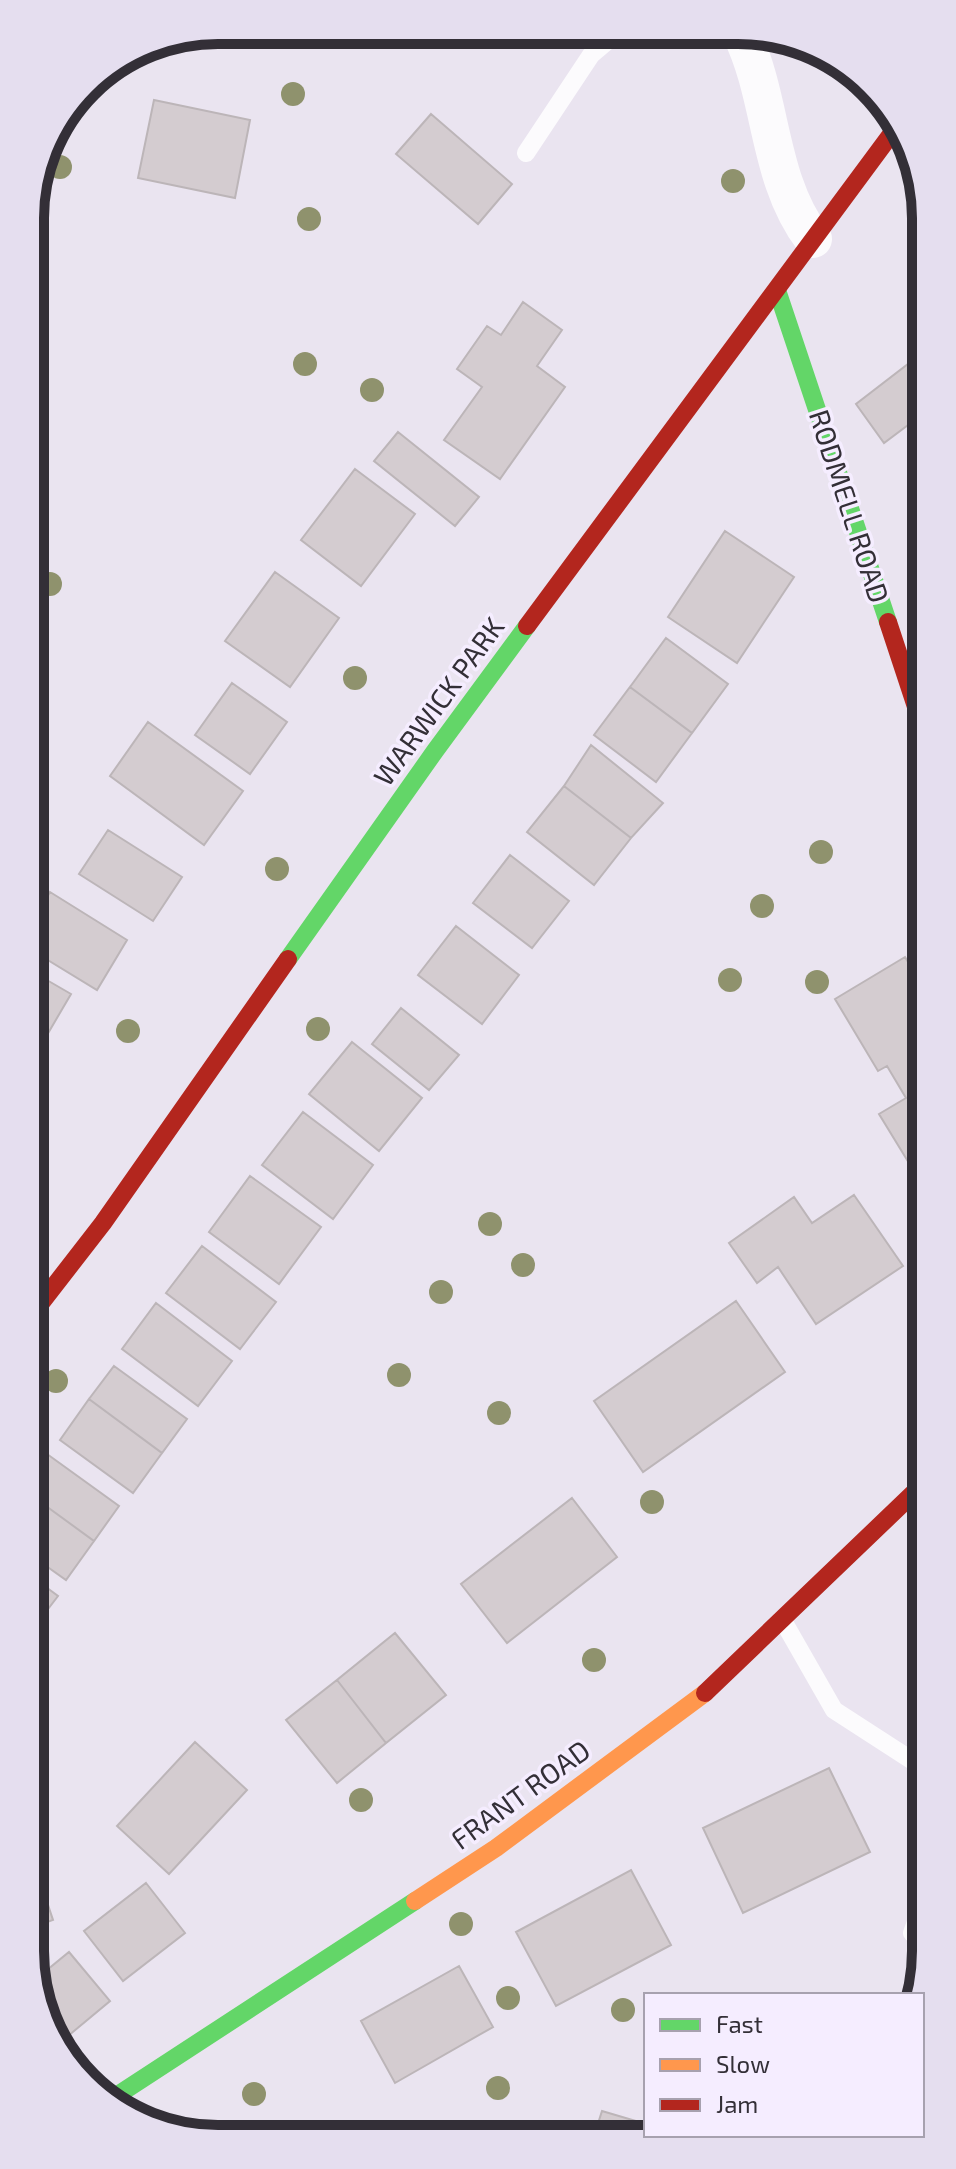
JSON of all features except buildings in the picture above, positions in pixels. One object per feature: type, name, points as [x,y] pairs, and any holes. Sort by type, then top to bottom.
[{"type":"street","points":[[746,44],[752,57],[771,143],[796,218],[813,239]]},
{"type":"street","name":"WARWICK PARK","points":[[44,1299],[112,1210],[435,751],[891,135]]},
{"type":"street","name":"RODMELL ROAD","points":[[777,290],[912,695]]},
{"type":"street","name":"FRANT ROAD","points":[[119,2094],[496,1848],[705,1693],[912,1494]]},
{"type":"lane","points":[[526,153],[591,55],[604,44]]},
{"type":"lane","points":[[782,1619],[834,1710],[912,1760]]},
{"type":"traffic: fast","points":[[777,290],[888,622]]},
{"type":"traffic: fast","points":[[288,959],[527,626]]},
{"type":"traffic: fast","points":[[119,2094],[415,1901]]},
{"type":"traffic: slow","points":[[415,1901],[496,1848],[705,1693]]},
{"type":"traffic: jam","points":[[527,626],[891,135]]},
{"type":"traffic: jam","points":[[888,622],[912,695]]},
{"type":"traffic: jam","points":[[44,1299],[103,1223],[288,959]]},
{"type":"traffic: jam","points":[[705,1693],[912,1495]]}]
